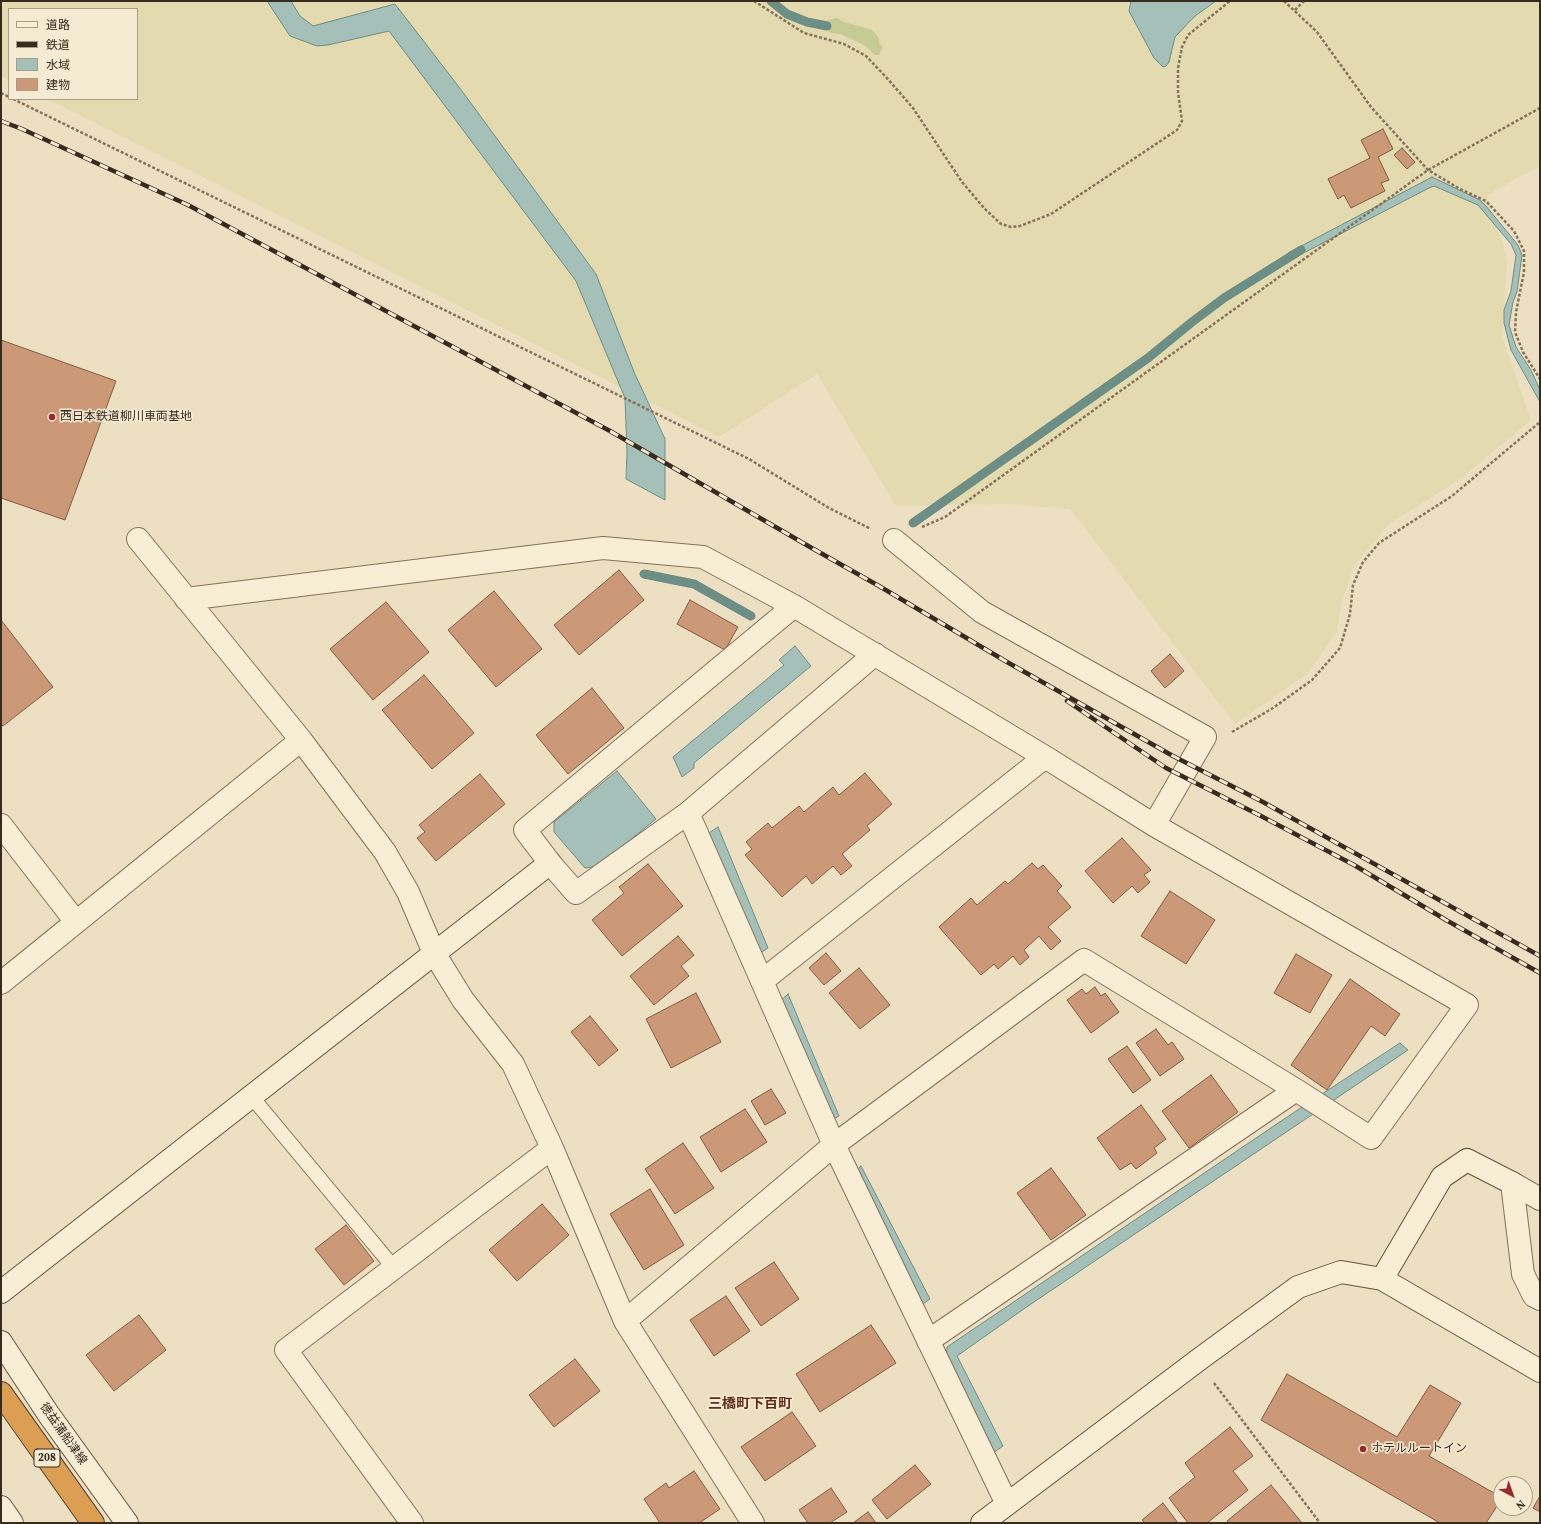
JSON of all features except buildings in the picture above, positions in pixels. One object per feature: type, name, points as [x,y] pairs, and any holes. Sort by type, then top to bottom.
[{"type":"highway","name":"208","points":[[1,1393],[93,1523]]},
{"type":"street","points":[[138,539],[301,740],[385,852],[408,892],[434,952],[463,1000],[513,1064],[552,1148],[625,1321],[747,1521]]},
{"type":"street","points":[[894,540],[982,612],[1205,737],[1154,825]]},
{"type":"street","points":[[186,599],[603,548],[703,557],[794,606],[1046,757],[1154,825],[1467,1005],[1371,1138],[1296,1090],[1084,960],[834,1145],[625,1321]]},
{"type":"street","points":[[794,606],[525,830],[550,863],[576,892],[688,813],[875,654]]},
{"type":"street","points":[[1,983],[301,740]]},
{"type":"street","points":[[762,981],[1046,757]]},
{"type":"street","points":[[688,813],[834,1145],[1007,1504]]},
{"type":"street","points":[[1,825],[76,922]]},
{"type":"street","points":[[1,1292],[434,952],[550,863]]},
{"type":"street","points":[[928,1341],[1296,1090]]},
{"type":"street","points":[[412,1523],[286,1350],[552,1148]]},
{"type":"street","points":[[1382,1279],[1442,1177],[1467,1160],[1540,1199]]},
{"type":"street","points":[[1512,1183],[1523,1274],[1534,1296],[1540,1299]]},
{"type":"street","points":[[982,1523],[1298,1287],[1341,1272],[1382,1279],[1540,1371]]},
{"type":"street","name":"徳益蒲船津線","points":[[1,1342],[49,1415],[128,1523]]},
{"type":"street","points":[[1,1507],[12,1523]]},
{"type":"lane","points":[[251,1096],[394,1268]]},
{"type":"path","points":[[754,1],[804,33],[844,44],[866,56],[913,108],[962,182],[984,208],[1001,224],[1011,227],[1035,222],[1051,214],[1177,130],[1182,121],[1178,92],[1178,68],[1182,47],[1188,35],[1230,1]]},
{"type":"path","points":[[1284,1],[1317,32],[1371,107],[1428,170],[1486,201],[1514,231],[1524,251],[1524,272],[1516,312],[1515,332],[1523,352],[1540,379]]},
{"type":"path","points":[[1295,10],[1304,1]]},
{"type":"path","points":[[15,100],[749,459],[829,508],[894,540],[945,517],[1428,170],[1540,108]]},
{"type":"path","points":[[1205,737],[1225,736],[1273,708],[1312,680],[1340,648],[1350,614],[1353,585],[1363,562],[1379,543],[1452,496],[1540,422]]},
{"type":"path","points":[[1214,1383],[1320,1523]]},
{"type":"shaded area","points":[[1,1],[1540,1],[1540,166],[1487,195],[1504,248],[1507,265],[1502,337],[1531,420],[1459,480],[1389,524],[1353,567],[1341,606],[1337,632],[1307,674],[1235,724],[1070,509],[1006,504],[896,506],[817,374],[719,437],[50,100],[138,100],[138,8],[8,8],[8,80],[1,76]]},
{"type":"green space","points":[[837,18],[844,22],[872,30],[883,47],[879,55],[875,55],[864,45],[840,34],[831,33],[827,30],[828,20]]},
{"type":"water","points":[[267,1],[291,1],[300,16],[313,26],[395,4],[462,91],[596,274],[634,372],[665,439],[665,500],[626,479],[627,452],[625,398],[576,281],[389,31],[328,45],[317,46],[290,36]]},
{"type":"water","points":[[1131,1],[1216,1],[1195,16],[1175,37],[1169,62],[1163,67],[1154,58],[1129,11]]},
{"type":"water","points":[[1432,177],[1480,200],[1518,245],[1522,255],[1517,292],[1513,302],[1509,325],[1516,347],[1531,370],[1540,390],[1540,402],[1511,350],[1504,323],[1504,310],[1511,291],[1516,255],[1511,244],[1478,205],[1434,186],[1292,259],[1288,253]]},
{"type":"water","points":[[795,646],[811,666],[694,763],[694,768],[682,777],[673,757],[784,665],[779,660]]},
{"type":"water","points":[[617,771],[656,819],[598,866],[585,868],[554,832],[554,822]]},
{"type":"water","points":[[718,827],[768,948],[759,954],[709,833]]},
{"type":"water","points":[[788,994],[839,1116],[830,1121],[779,1002]]},
{"type":"water","points":[[1400,1043],[1408,1050],[1028,1306],[957,1356],[1003,1446],[993,1453],[946,1358],[947,1347],[1296,1111]]},
{"type":"water","points":[[861,1166],[930,1299],[920,1306],[853,1173]]},
{"type":"waterway","points":[[771,1],[787,14],[807,22],[827,26]]},
{"type":"waterway","points":[[913,523],[1148,358],[1224,298],[1301,250]]},
{"type":"waterway","points":[[644,574],[694,584],[751,616]]},
{"type":"railway","points":[[1,121],[22,129],[188,205],[610,431],[879,586],[1007,662],[1173,756],[1263,802],[1540,956]]},
{"type":"railway","points":[[1067,701],[1166,768],[1354,865],[1446,920],[1540,973]]},
{"type":"place","name":"西日本鉄道柳川車両基地","points":[[52,417]]},
{"type":"place","name":"ホテルルートイン","points":[[1363,1449]]},
{"type":"district","name":"三橋町下百町","points":[[750,1404]]}]
